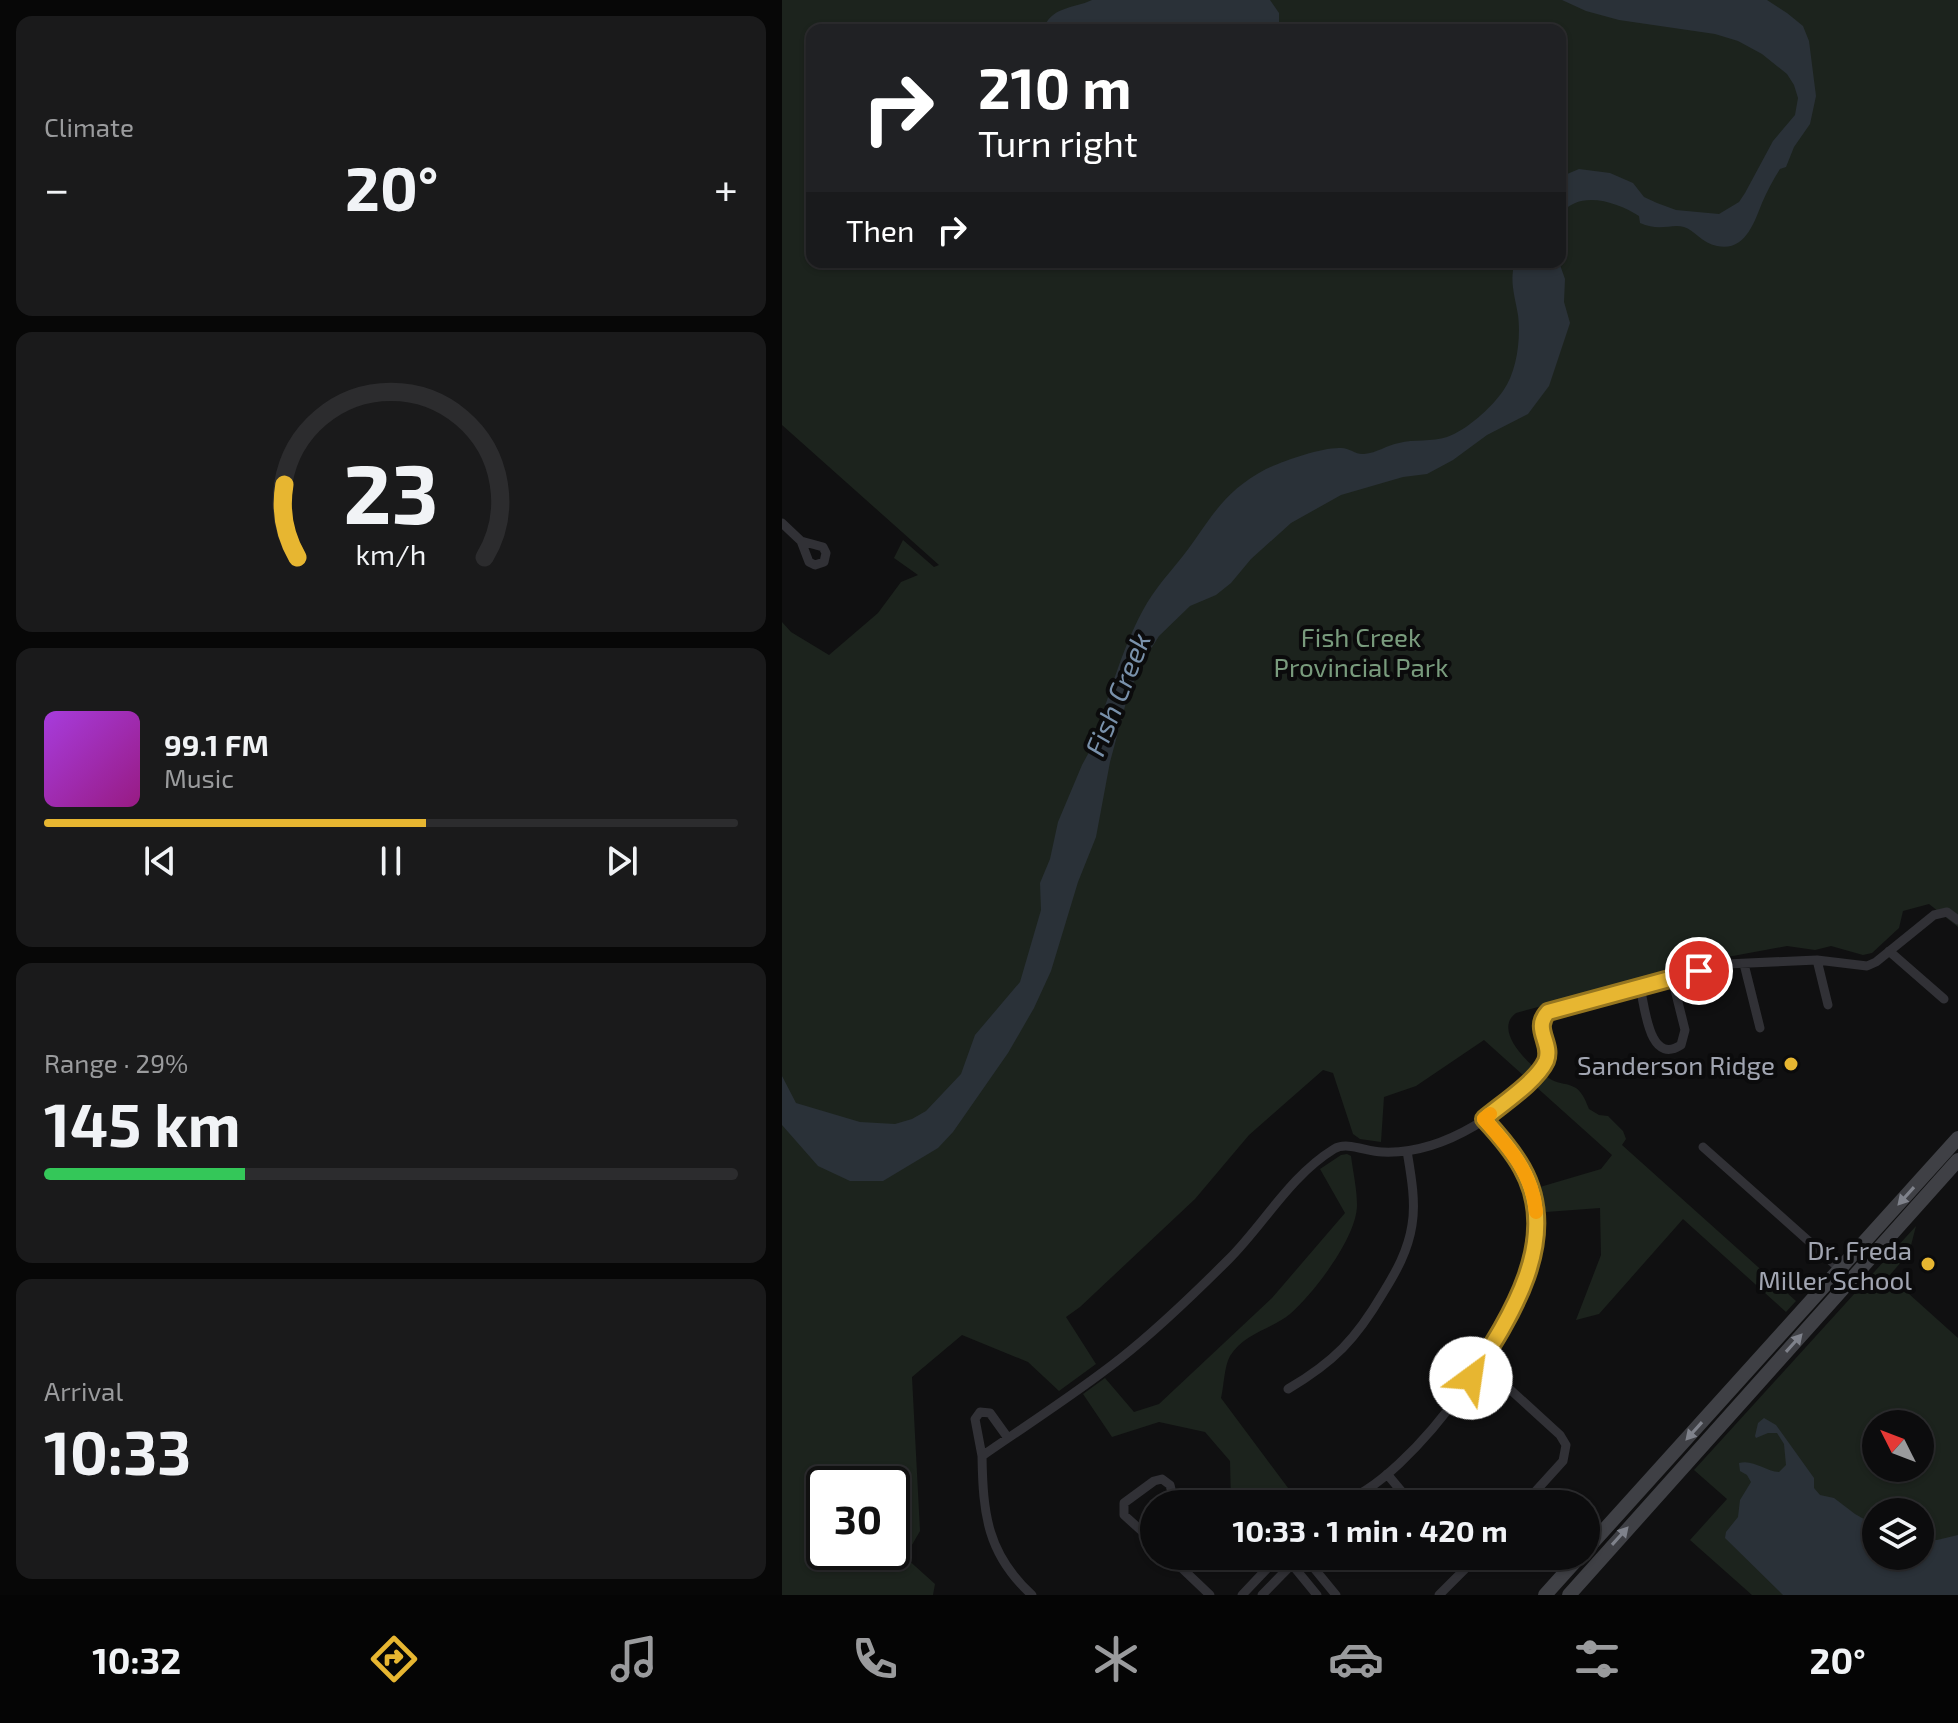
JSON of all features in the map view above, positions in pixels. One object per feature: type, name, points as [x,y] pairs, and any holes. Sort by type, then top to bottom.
[{"type":"main road","points":[[1569,1595],[1840,1269],[1958,1138]]},
{"type":"main road","points":[[1600,1536],[1958,1160]]},
{"type":"main road","points":[[1545,1595],[1567,1570]]},
{"type":"street","points":[[782,523],[801,541]]},
{"type":"street","points":[[982,1456],[1111,1365],[1150,1333],[1229,1259],[1290,1187],[1333,1150],[1346,1146],[1381,1153],[1407,1151],[1453,1138],[1484,1119],[1534,1077],[1546,1061],[1541,1026],[1548,1012],[1726,964],[1817,960],[1867,966],[1934,915],[1947,912],[1958,920]]},
{"type":"street","points":[[1889,951],[1944,999]]},
{"type":"street","points":[[1817,960],[1828,1005]]},
{"type":"street","points":[[1744,964],[1760,1028]]},
{"type":"street","points":[[1640,987],[1654,1041],[1660,1048],[1671,1050],[1681,1045],[1685,1030],[1672,978]]},
{"type":"street","points":[[1366,1490],[1426,1437],[1457,1399],[1481,1363],[1524,1283],[1536,1246],[1535,1202],[1523,1169],[1484,1119]]},
{"type":"street","points":[[1703,1147],[1840,1269]]},
{"type":"street","points":[[1288,1389],[1317,1372],[1353,1339],[1402,1263],[1413,1224],[1412,1182],[1407,1151]]},
{"type":"street","points":[[1481,1363],[1560,1435],[1566,1445],[1563,1461],[1537,1490]]},
{"type":"street","points":[[1008,1438],[990,1413],[980,1412],[975,1419],[982,1456],[985,1512],[994,1546],[1012,1575],[1032,1595]]},
{"type":"street","points":[[1387,1474],[1400,1490]]},
{"type":"street","points":[[1142,1490],[1162,1479],[1171,1490]]},
{"type":"street","points":[[1140,1491],[1124,1503],[1124,1515],[1140,1529]]},
{"type":"street","points":[[1184,1570],[1210,1595]]},
{"type":"street","points":[[1242,1595],[1272,1570]]},
{"type":"street","points":[[1262,1595],[1278,1570]]},
{"type":"street","points":[[1295,1570],[1317,1595]]},
{"type":"street","points":[[1314,1570],[1336,1595]]},
{"type":"street","points":[[1439,1595],[1461,1570]]},
{"type":"green space","name":"Fish Creek Provincial Park","points":[[782,0],[1958,0],[1958,927],[1929,904],[1903,911],[1899,928],[1872,953],[1863,955],[1831,946],[1815,950],[1787,946],[1722,958],[1516,1013],[1508,1030],[1518,1050],[1535,1068],[1552,1080],[1576,1088],[1589,1109],[1608,1116],[1623,1131],[1626,1139],[1622,1145],[1796,1301],[1786,1312],[1683,1219],[1599,1314],[1576,1320],[1601,1255],[1600,1208],[1546,1212],[1540,1187],[1601,1169],[1612,1155],[1484,1040],[1416,1086],[1384,1097],[1381,1142],[1360,1139],[1353,1134],[1333,1073],[1323,1070],[1249,1135],[1195,1199],[1066,1317],[1096,1364],[1059,1391],[1028,1362],[962,1335],[912,1377],[920,1531],[910,1548],[910,1466],[806,1466],[806,1570],[910,1570],[910,1562],[935,1584],[933,1595],[782,1595],[782,622],[791,632],[829,655],[878,613],[901,582],[918,575],[894,558],[903,540],[934,567],[939,565],[782,425]]},
{"type":"green space","points":[[1341,1155],[1351,1156],[1356,1187],[1357,1205],[1350,1233],[1311,1293],[1290,1314],[1236,1348],[1226,1366],[1221,1398],[1290,1490],[1231,1490],[1230,1461],[1205,1432],[1159,1422],[1112,1437],[1083,1394],[1105,1378],[1134,1412],[1159,1404],[1272,1298],[1345,1213],[1320,1169]]},
{"type":"green space","points":[[1916,1226],[1909,1253],[1889,1276],[1958,1338],[1958,1595],[1752,1595],[1690,1540],[1727,1499],[1694,1470]]},
{"type":"water","points":[[1092,0],[1270,0],[1279,13],[1279,24],[1046,24],[1051,16]]},
{"type":"water","points":[[1562,0],[1767,0],[1803,26],[1809,41],[1816,96],[1810,124],[1794,147],[1786,167],[1780,169],[1775,177],[1752,227],[1735,245],[1717,246],[1684,227],[1654,227],[1640,223],[1639,216],[1630,211],[1598,200],[1577,202],[1566,209],[1566,174],[1579,169],[1610,173],[1633,183],[1644,197],[1657,203],[1676,210],[1719,214],[1739,202],[1773,141],[1795,115],[1798,98],[1787,74],[1762,54],[1738,41],[1715,34],[1619,20],[1586,11]]},
{"type":"water","name":"Fish Creek","points":[[1561,268],[1565,279],[1564,302],[1570,323],[1549,386],[1528,414],[1487,435],[1453,460],[1427,474],[1403,477],[1341,495],[1291,523],[1251,559],[1231,583],[1216,595],[1190,606],[1159,636],[1142,663],[1128,695],[1110,762],[1096,837],[1078,882],[1051,971],[1008,1053],[953,1132],[938,1148],[883,1181],[850,1181],[818,1166],[782,1125],[782,1076],[796,1103],[860,1122],[895,1124],[926,1111],[961,1074],[975,1035],[1020,982],[1041,910],[1040,883],[1050,859],[1058,822],[1082,765],[1094,743],[1100,741],[1100,734],[1096,732],[1131,634],[1152,595],[1217,509],[1253,476],[1292,459],[1333,448],[1364,454],[1405,442],[1441,439],[1455,434],[1478,418],[1503,391],[1515,365],[1519,334],[1513,269]]},
{"type":"water","points":[[1764,1418],[1776,1425],[1814,1478],[1814,1488],[1820,1495],[1834,1498],[1862,1518],[1862,1570],[1934,1570],[1934,1540],[1958,1535],[1958,1595],[1783,1595],[1725,1538],[1738,1517],[1740,1500],[1751,1482],[1740,1471],[1739,1463],[1779,1472],[1786,1465],[1784,1444],[1777,1433],[1756,1438],[1758,1423]]},
{"type":"slow traffic","points":[[1490,1114],[1484,1119],[1523,1169],[1536,1212]]},
{"type":"place","name":"Sanderson Ridge","points":[[1791,1064]]},
{"type":"place","name":"Dr. Freda Miller School","points":[[1928,1264]]},
{"type":"route","points":[[1471,1378],[1524,1283],[1536,1246],[1535,1202],[1523,1169],[1484,1119],[1534,1077],[1546,1061],[1541,1026],[1548,1012],[1699,971]]}]
